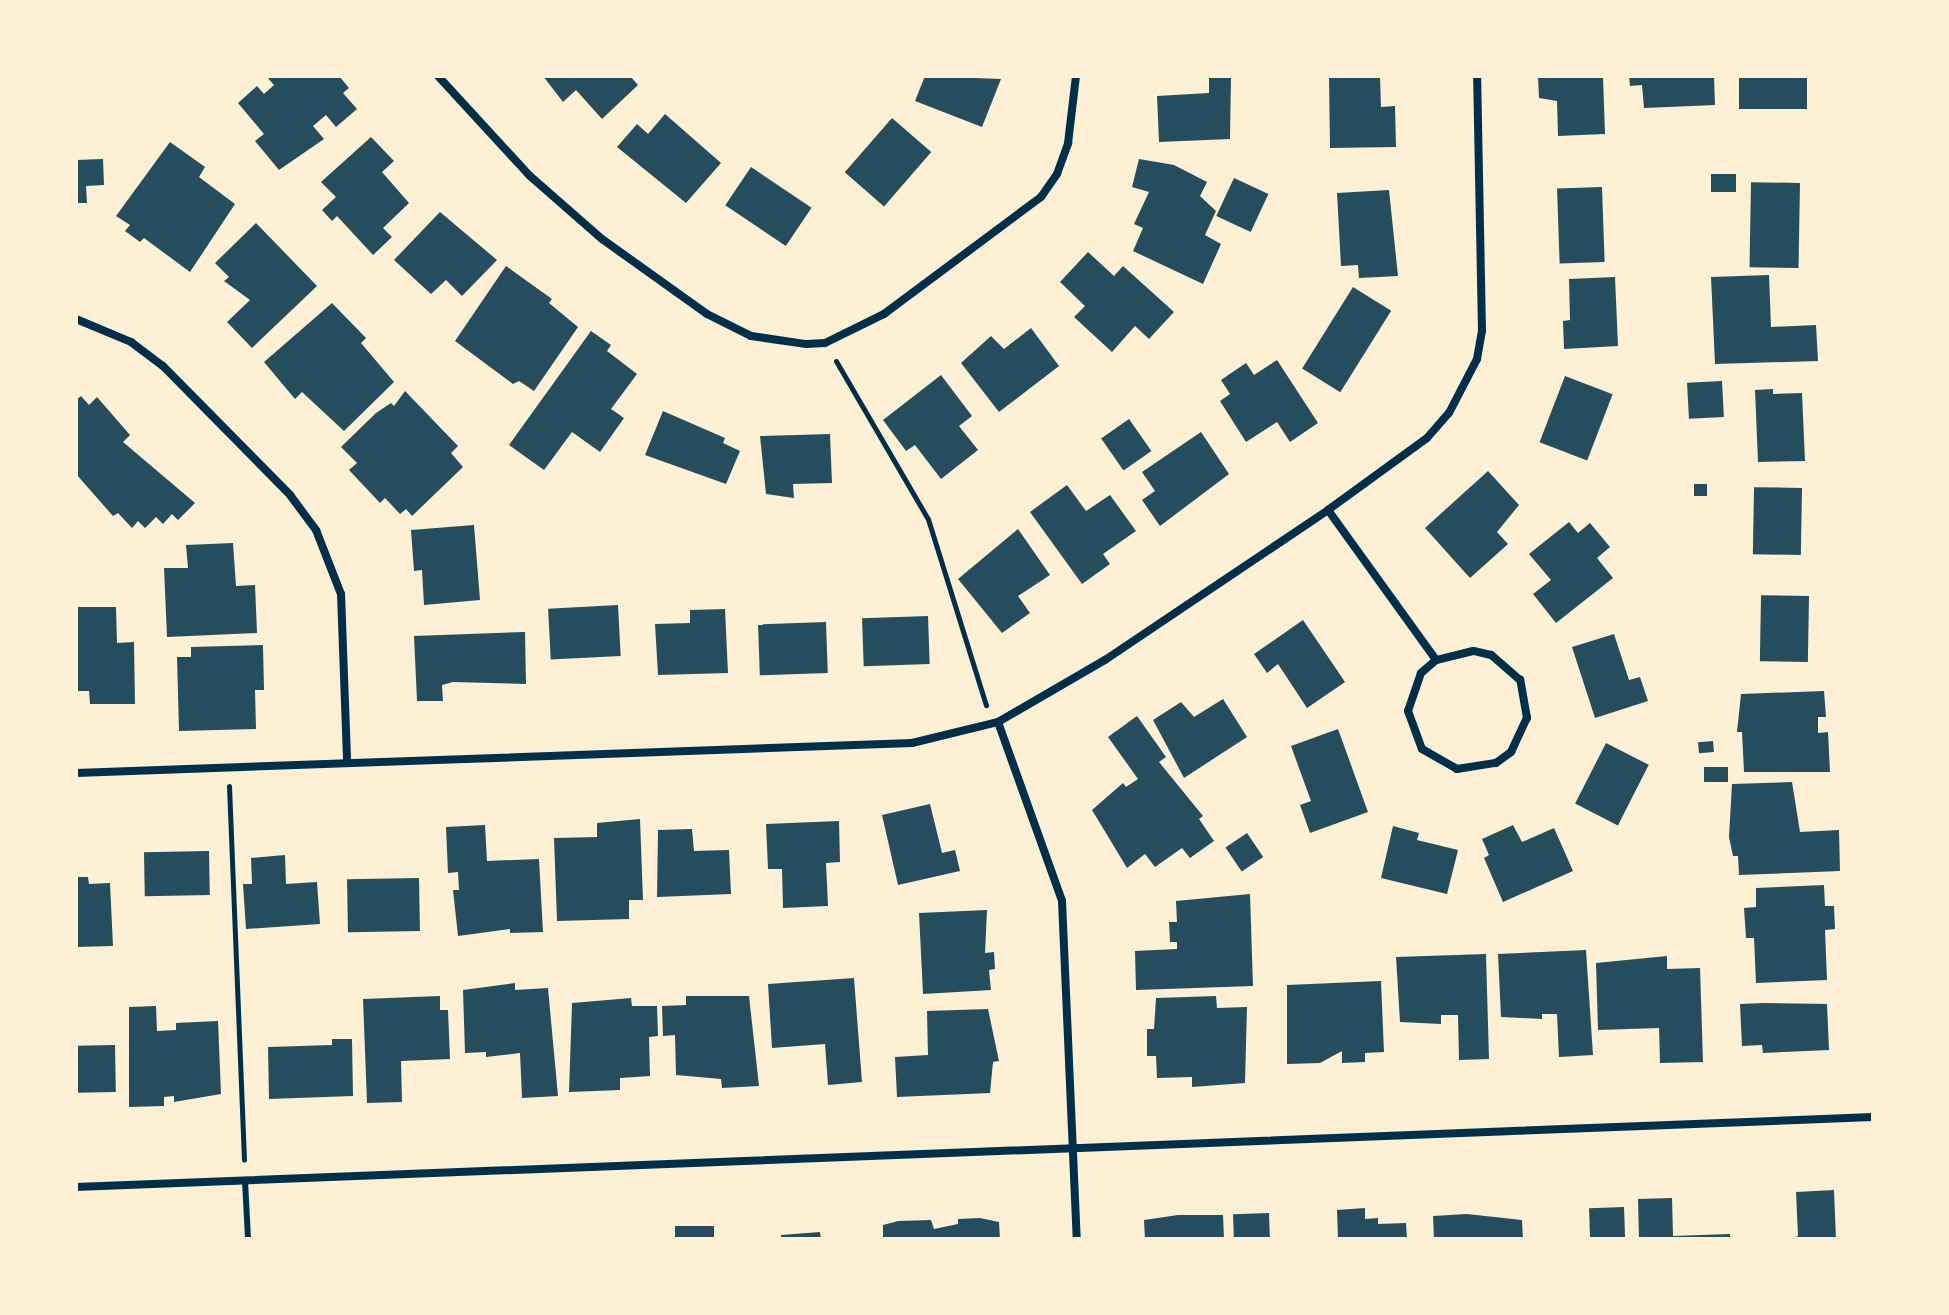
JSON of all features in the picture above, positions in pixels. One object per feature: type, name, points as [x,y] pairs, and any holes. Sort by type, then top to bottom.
[{"type":"street","points":[[438,76],[530,176],[602,239],[707,314],[751,336],[784,344],[825,343],[884,314],[1041,197],[1057,174],[1068,143],[1076,76]]},
{"type":"street","points":[[76,773],[912,743],[998,722],[1092,668],[1328,510],[1427,438],[1449,413],[1477,359],[1484,297],[1477,76]]},
{"type":"street","points":[[76,319],[131,342],[163,366],[290,495],[316,530],[341,594],[347,761]]},
{"type":"street","points":[[1328,510],[1436,660]]},
{"type":"street","points":[[1463,651],[1491,655],[1520,680],[1527,718],[1516,744],[1496,763],[1457,769],[1422,749],[1408,711],[1421,673],[1436,660],[1463,651]]},
{"type":"street","points":[[998,722],[1062,901],[1077,1239]]},
{"type":"street","points":[[76,1187],[1873,1117]]},
{"type":"lane","points":[[245,1181],[248,1239]]},
{"type":"path","points":[[825,343],[928,519],[982,698],[998,722]]},
{"type":"path","points":[[228,768],[245,1181]]},
{"type":"building","points":[[266,76],[339,76],[349,88],[343,93],[357,109],[336,127],[326,115],[313,126],[324,139],[279,170],[255,141],[264,134],[238,103],[257,86],[264,94],[274,85]]},
{"type":"building","points":[[543,76],[630,76],[638,85],[602,119],[576,90],[563,102]]},
{"type":"building","points":[[925,76],[1001,79],[982,127],[915,101]]},
{"type":"building","points":[[1209,76],[1231,76],[1230,139],[1159,142],[1157,96],[1209,93]]},
{"type":"building","points":[[1329,76],[1380,76],[1381,107],[1395,106],[1396,147],[1330,148]]},
{"type":"building","points":[[1538,76],[1603,76],[1605,134],[1558,136],[1557,101],[1539,98]]},
{"type":"building","points":[[1629,76],[1714,76],[1715,105],[1644,108],[1642,85],[1630,86]]},
{"type":"building","points":[[1739,76],[1807,76],[1807,109],[1739,109]]},
{"type":"building","points":[[665,114],[721,163],[686,203],[617,147],[637,124],[648,134]]},
{"type":"building","points":[[892,118],[931,152],[884,206],[845,172]]},
{"type":"building","points":[[371,137],[394,161],[382,172],[409,203],[383,228],[392,237],[373,255],[337,216],[332,221],[322,210],[336,197],[321,182]]},
{"type":"building","points":[[170,142],[205,167],[199,177],[235,204],[190,272],[144,238],[140,242],[125,231],[130,225],[116,216]]},
{"type":"building","points":[[103,159],[104,185],[86,186],[87,203],[76,203],[76,160]]},
{"type":"building","points":[[1139,159],[1174,165],[1207,182],[1200,196],[1216,211],[1205,235],[1221,244],[1203,284],[1133,251],[1143,228],[1134,224],[1149,192],[1132,187]]},
{"type":"building","points":[[751,167],[812,208],[786,246],[725,205]]},
{"type":"building","points":[[1711,174],[1736,174],[1736,192],[1711,192]]},
{"type":"building","points":[[1234,178],[1268,194],[1251,232],[1216,216]]},
{"type":"building","points":[[1751,182],[1800,183],[1799,268],[1750,267]]},
{"type":"building","points":[[1602,187],[1605,262],[1560,264],[1557,189]]},
{"type":"building","points":[[1389,190],[1398,276],[1359,278],[1358,265],[1341,266],[1337,193]]},
{"type":"building","points":[[440,212],[497,260],[462,296],[446,280],[431,294],[394,260]]},
{"type":"building","points":[[256,223],[317,286],[252,348],[227,322],[250,300],[224,281],[229,277],[215,263]]},
{"type":"building","points":[[1088,252],[1114,276],[1123,266],[1174,312],[1149,339],[1135,326],[1112,352],[1074,317],[1085,306],[1060,282]]},
{"type":"building","points":[[506,266],[552,299],[549,303],[578,327],[534,391],[519,381],[513,384],[455,341]]},
{"type":"building","points":[[1769,275],[1771,327],[1816,325],[1818,361],[1715,364],[1711,277]]},
{"type":"building","points":[[1615,277],[1618,346],[1564,349],[1563,321],[1570,320],[1569,279]]},
{"type":"building","points":[[1353,287],[1391,311],[1340,392],[1302,368]]},
{"type":"building","points":[[332,303],[366,338],[361,343],[394,382],[344,431],[302,392],[295,399],[264,362]]},
{"type":"building","points":[[1031,328],[1059,366],[999,412],[961,363],[991,336],[1004,349]]},
{"type":"building","points":[[591,331],[611,345],[607,351],[637,374],[611,409],[624,418],[600,452],[572,432],[544,470],[509,445]]},
{"type":"building","points":[[1277,360],[1318,423],[1290,442],[1277,422],[1246,442],[1220,401],[1230,394],[1221,380],[1246,363],[1254,375]]},
{"type":"building","points":[[941,375],[972,416],[959,426],[978,450],[941,479],[915,445],[906,451],[883,420]]},
{"type":"building","points":[[1565,376],[1613,394],[1587,461],[1540,442]]},
{"type":"building","points":[[1722,381],[1724,417],[1689,419],[1687,383]]},
{"type":"building","points":[[1773,389],[1773,394],[1802,393],[1805,461],[1758,462],[1755,390]]},
{"type":"building","points":[[405,391],[458,446],[451,453],[463,467],[412,516],[406,509],[400,514],[385,498],[380,503],[349,470],[357,463],[341,447],[376,413],[391,403],[394,406]]},
{"type":"building","points":[[81,396],[89,405],[97,397],[130,435],[123,442],[195,503],[178,520],[172,514],[163,524],[156,517],[145,528],[138,521],[132,528],[118,513],[113,516],[76,474],[76,400]]},
{"type":"building","points":[[663,411],[725,438],[723,443],[740,451],[726,484],[645,455]]},
{"type":"building","points":[[1129,419],[1151,451],[1124,470],[1101,439]]},
{"type":"building","points":[[1201,432],[1229,474],[1160,526],[1142,500],[1155,491],[1142,472]]},
{"type":"building","points":[[830,434],[832,483],[793,484],[794,498],[766,494],[760,436]]},
{"type":"building","points":[[1488,471],[1519,505],[1497,532],[1508,544],[1470,578],[1425,528]]},
{"type":"building","points":[[1694,484],[1707,484],[1707,496],[1694,496]]},
{"type":"building","points":[[1067,485],[1086,511],[1110,495],[1136,531],[1103,554],[1110,564],[1082,584],[1030,512]]},
{"type":"building","points":[[1754,487],[1802,488],[1801,555],[1753,554]]},
{"type":"building","points":[[1569,522],[1578,533],[1590,523],[1610,547],[1597,558],[1613,578],[1556,623],[1533,594],[1551,580],[1529,554]]},
{"type":"building","points":[[474,525],[480,600],[424,605],[422,570],[414,571],[411,530]]},
{"type":"building","points":[[1018,529],[1050,575],[1018,596],[1030,613],[1002,633],[958,579]]},
{"type":"building","points":[[233,543],[236,586],[255,585],[257,633],[167,637],[164,568],[188,568],[186,545]]},
{"type":"building","points":[[1761,595],[1809,596],[1808,662],[1760,661]]},
{"type":"building","points":[[618,605],[621,656],[551,660],[548,609]]},
{"type":"building","points":[[76,607],[116,607],[117,643],[134,642],[135,704],[90,704],[89,691],[76,691]]},
{"type":"building","points":[[725,609],[728,673],[658,675],[655,624],[690,623],[690,610]]},
{"type":"building","points":[[928,616],[930,664],[864,666],[862,618]]},
{"type":"building","points":[[1303,620],[1345,682],[1307,708],[1278,664],[1267,673],[1254,654]]},
{"type":"building","points":[[826,622],[828,673],[760,675],[758,624]]},
{"type":"building","points":[[525,632],[526,684],[453,682],[442,685],[443,701],[417,701],[414,636]]},
{"type":"building","points":[[1614,634],[1629,680],[1640,677],[1648,701],[1595,718],[1572,647]]},
{"type":"building","points":[[263,645],[264,690],[255,690],[256,729],[179,731],[177,657],[191,657],[191,647]]},
{"type":"building","points":[[1824,691],[1826,717],[1818,717],[1818,733],[1828,732],[1830,772],[1744,772],[1742,732],[1737,732],[1741,694]]},
{"type":"building","points":[[1223,699],[1247,737],[1184,778],[1153,720],[1181,702],[1194,717]]},
{"type":"building","points":[[1137,716],[1166,757],[1159,762],[1203,816],[1199,819],[1214,841],[1190,858],[1182,848],[1155,867],[1145,854],[1127,868],[1092,810],[1123,783],[1126,787],[1138,779],[1108,737]]},
{"type":"building","points":[[1338,729],[1368,812],[1310,833],[1300,805],[1311,801],[1291,746]]},
{"type":"building","points":[[1713,741],[1714,752],[1699,753],[1698,742]]},
{"type":"building","points":[[1606,743],[1649,765],[1618,825],[1575,804]]},
{"type":"building","points":[[1704,767],[1728,767],[1728,782],[1704,782]]},
{"type":"building","points":[[1792,782],[1800,832],[1839,830],[1840,871],[1739,875],[1738,856],[1733,856],[1729,837],[1732,784]]},
{"type":"building","points":[[930,804],[942,853],[955,850],[960,871],[898,885],[882,815]]},
{"type":"building","points":[[640,819],[643,900],[629,900],[629,919],[557,921],[554,838],[597,837],[597,823]]},
{"type":"building","points":[[839,821],[840,862],[826,863],[828,906],[783,908],[782,869],[768,869],[766,824]]},
{"type":"building","points":[[485,825],[487,861],[539,859],[543,932],[510,933],[510,929],[458,936],[453,890],[459,890],[458,872],[448,873],[446,827]]},
{"type":"building","points":[[1513,825],[1522,842],[1554,828],[1573,871],[1503,902],[1484,858],[1489,855],[1482,839]]},
{"type":"building","points":[[1393,826],[1419,833],[1417,840],[1458,850],[1447,894],[1381,878]]},
{"type":"building","points":[[692,829],[694,851],[729,850],[731,894],[657,897],[658,830]]},
{"type":"building","points":[[1247,833],[1263,857],[1242,872],[1225,848]]},
{"type":"building","points":[[209,851],[210,895],[145,896],[144,852]]},
{"type":"building","points":[[285,855],[286,884],[317,882],[320,924],[246,929],[243,884],[252,884],[251,858]]},
{"type":"building","points":[[76,877],[88,877],[89,884],[110,883],[113,946],[76,947]]},
{"type":"building","points":[[419,878],[420,931],[348,932],[347,879]]},
{"type":"building","points":[[1824,885],[1825,906],[1834,906],[1835,929],[1825,930],[1827,980],[1756,983],[1754,938],[1746,938],[1744,908],[1756,907],[1756,888]]},
{"type":"building","points":[[1250,894],[1253,986],[1136,990],[1135,951],[1177,949],[1177,942],[1170,942],[1169,922],[1177,922],[1176,901]]},
{"type":"building","points":[[987,910],[985,953],[994,952],[995,969],[989,970],[991,990],[923,994],[919,913]]},
{"type":"building","points":[[1586,950],[1593,1055],[1559,1057],[1557,1014],[1542,1014],[1542,1019],[1501,1017],[1498,954]]},
{"type":"building","points":[[1486,954],[1489,1059],[1459,1060],[1458,1015],[1441,1015],[1441,1024],[1400,1022],[1396,957]]},
{"type":"building","points":[[1667,956],[1667,969],[1700,968],[1703,1062],[1660,1063],[1659,1028],[1598,1030],[1596,963]]},
{"type":"building","points":[[854,978],[862,1082],[828,1085],[825,1044],[772,1048],[768,984]]},
{"type":"building","points":[[1381,981],[1384,1052],[1365,1053],[1365,1062],[1342,1063],[1342,1051],[1320,1063],[1287,1064],[1287,985]]},
{"type":"building","points":[[515,983],[515,990],[548,988],[558,1096],[522,1098],[520,1053],[486,1057],[486,1052],[465,1053],[463,990]]},
{"type":"building","points":[[440,996],[440,1010],[448,1010],[450,1059],[401,1061],[402,1102],[367,1103],[363,999]]},
{"type":"building","points":[[686,996],[749,996],[759,1086],[722,1088],[721,1079],[676,1075],[675,1035],[663,1036],[662,1006],[686,1005]]},
{"type":"building","points":[[1216,996],[1217,1008],[1247,1007],[1245,1083],[1192,1087],[1192,1077],[1157,1078],[1156,1056],[1147,1056],[1147,1029],[1154,1029],[1156,998]]},
{"type":"building","points":[[631,998],[632,1006],[657,1006],[658,1036],[649,1037],[650,1076],[620,1078],[620,1090],[569,1092],[572,1003]]},
{"type":"building","points":[[1740,1004],[1827,1004],[1829,1050],[1763,1053],[1762,1045],[1742,1046]]},
{"type":"building","points":[[156,1006],[157,1031],[176,1030],[176,1023],[218,1021],[221,1094],[174,1102],[174,1096],[164,1097],[164,1106],[129,1107],[129,1007]]},
{"type":"building","points":[[988,1009],[999,1061],[993,1062],[990,1093],[897,1097],[895,1057],[928,1055],[927,1011]]},
{"type":"building","points":[[332,1039],[352,1039],[353,1096],[269,1099],[268,1047],[332,1045]]},
{"type":"building","points":[[115,1045],[116,1092],[77,1093],[76,1046]]},
{"type":"building","points":[[1834,1190],[1836,1239],[1791,1239],[1798,1236],[1796,1192]]},
{"type":"building","points":[[1672,1198],[1673,1236],[1730,1234],[1730,1239],[1639,1239],[1638,1199]]},
{"type":"building","points":[[1624,1207],[1625,1239],[1590,1239],[1589,1208]]},
{"type":"building","points":[[1365,1208],[1365,1219],[1378,1218],[1378,1224],[1406,1223],[1407,1239],[1338,1239],[1337,1210]]},
{"type":"building","points":[[1269,1213],[1270,1239],[1234,1239],[1233,1214]]},
{"type":"building","points":[[1467,1214],[1522,1220],[1523,1239],[1434,1239],[1433,1216]]},
{"type":"building","points":[[1178,1215],[1223,1215],[1224,1239],[1145,1239],[1144,1220]]},
{"type":"building","points":[[980,1218],[999,1222],[1000,1239],[883,1239],[883,1225],[898,1221],[931,1220],[934,1229],[958,1224],[958,1219]]},
{"type":"building","points":[[675,1226],[714,1226],[714,1239],[675,1239]]},
{"type":"building","points":[[820,1232],[821,1239],[781,1239],[781,1235]]}]
